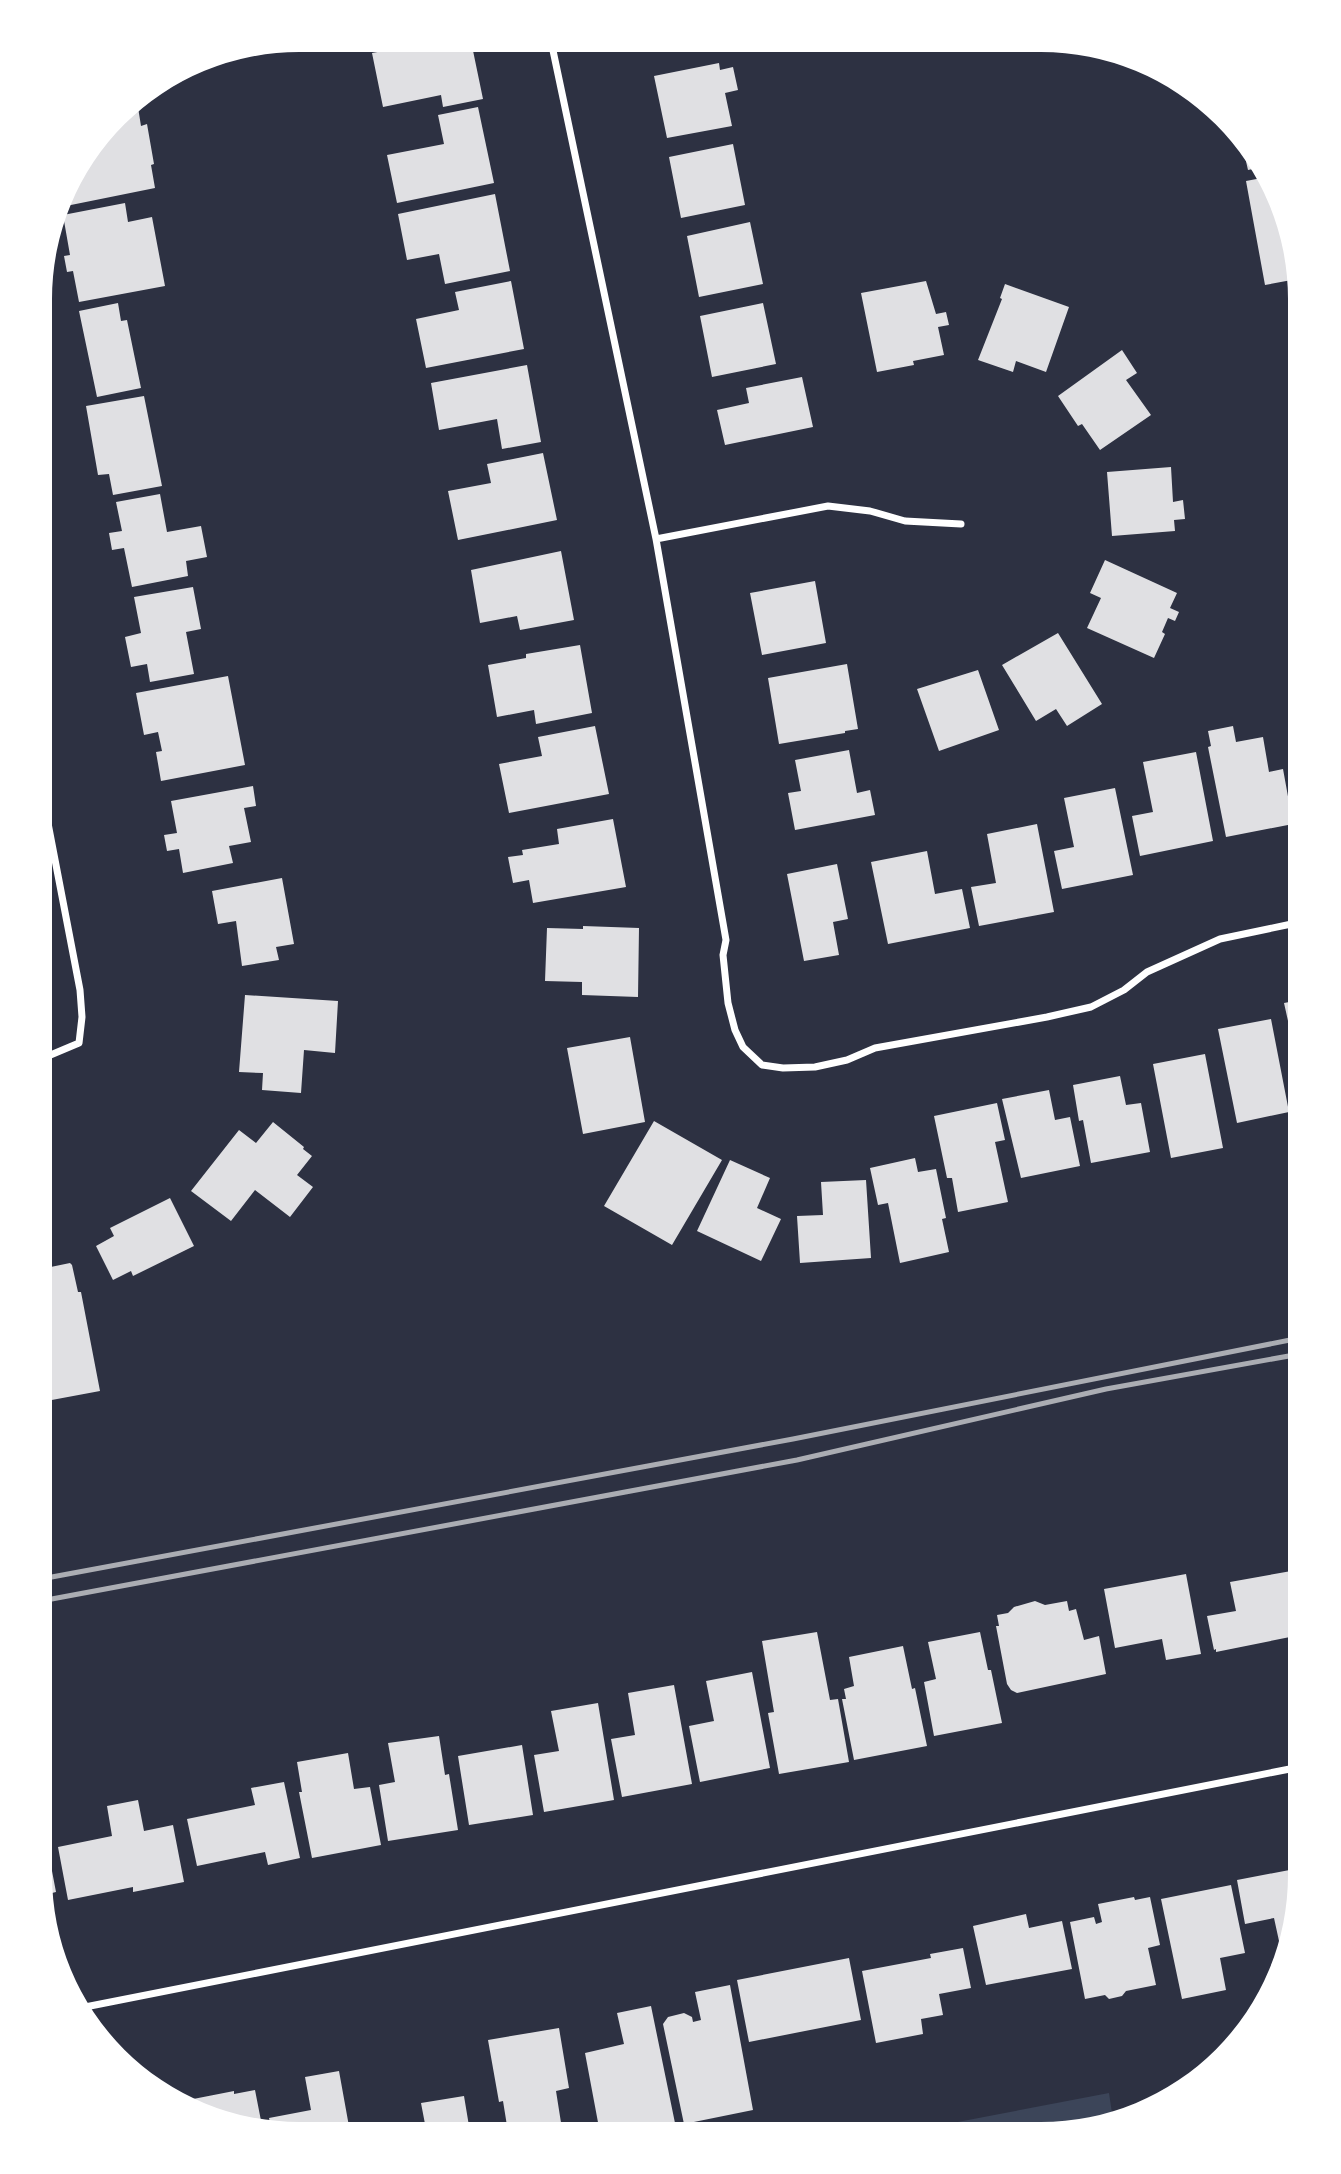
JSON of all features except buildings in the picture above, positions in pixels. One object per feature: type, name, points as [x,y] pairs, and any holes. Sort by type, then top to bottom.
[{"type":"street","points":[[553,53],[656,539],[726,940],[723,955],[728,1003],[743,1047],[762,1065],[783,1068],[815,1067],[848,1060],[875,1048],[1047,1017],[1091,1007],[1125,990],[1147,972],[1220,939],[1288,925]]},
{"type":"street","points":[[656,539],[828,506],[870,510],[905,521],[961,524]]},
{"type":"street","points":[[52,844],[80,990],[82,1017],[79,1042],[52,1054]]},
{"type":"street","points":[[91,2006],[1288,1769]]},
{"type":"shaded area","points":[[1109,2093],[1112,2111],[1057,2121],[957,2122]]},
{"type":"railway","points":[[52,1577],[793,1439],[1288,1340]]},
{"type":"railway","points":[[52,1599],[797,1460],[1106,1389],[1288,1356]]}]
